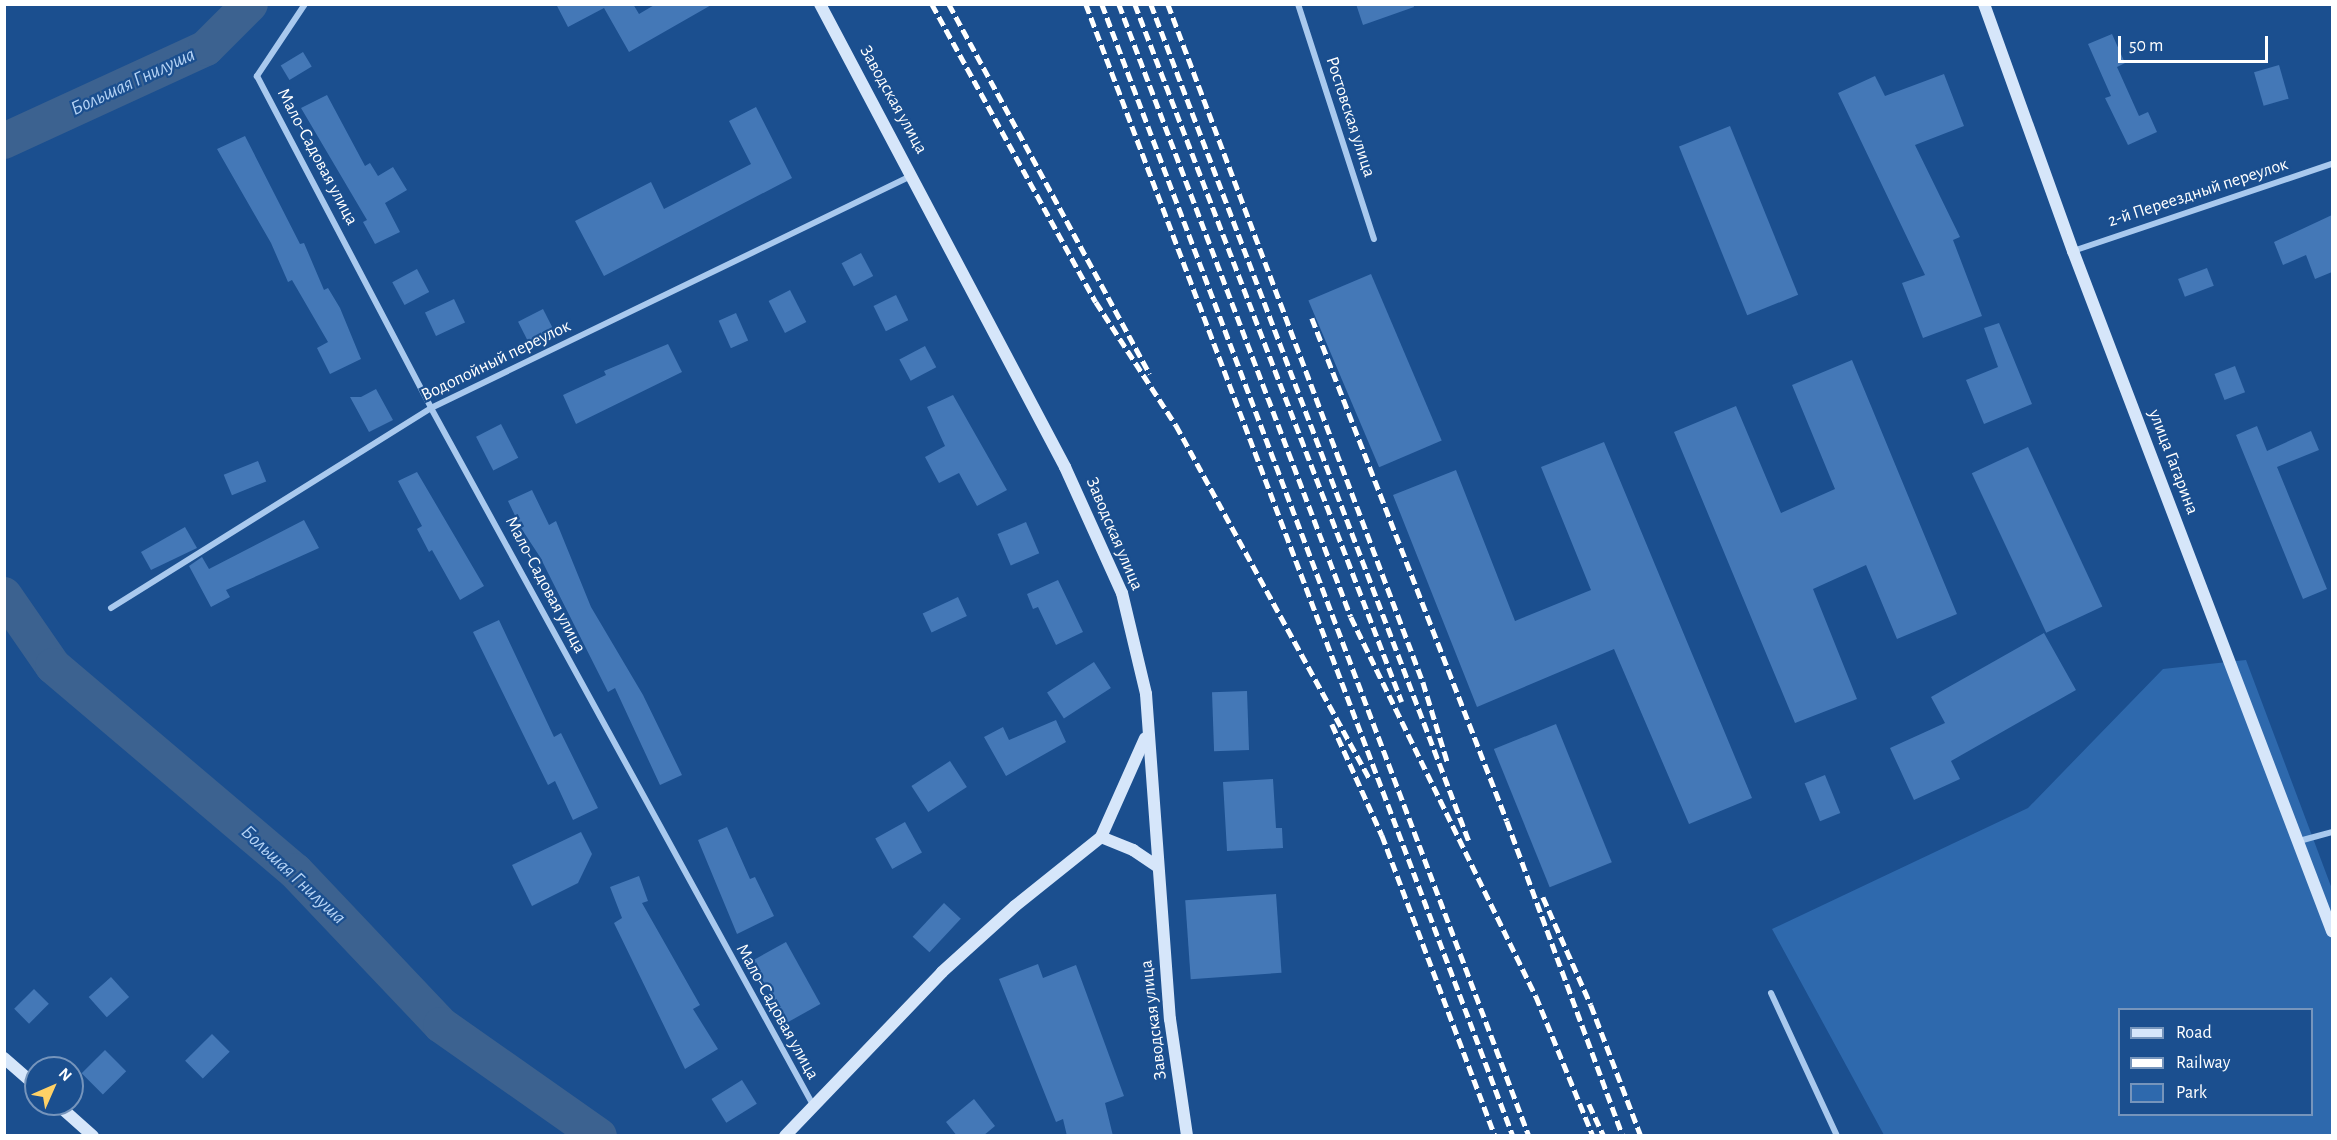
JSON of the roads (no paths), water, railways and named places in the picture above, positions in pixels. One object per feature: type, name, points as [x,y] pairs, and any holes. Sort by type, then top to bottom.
[{"type":"main road","name":"Заводская улица","points":[[820,4],[913,175],[1109,560],[1133,628],[1146,694],[1170,1019],[1187,1136]]},
{"type":"main road","name":"улица Гагарина","points":[[1984,4],[2073,251],[2332,931]]},
{"type":"main road","points":[[785,1136],[974,942],[1101,837],[1138,761],[1148,729]]},
{"type":"main road","points":[[1101,837],[1133,850],[1158,867]]},
{"type":"main road","points":[[4,1058],[24,1076]]},
{"type":"main road","points":[[70,1116],[93,1136]]},
{"type":"street","name":"Мало-Садовая улица","points":[[305,4],[258,76],[431,408],[813,1105]]},
{"type":"street","name":"Ростовская улица","points":[[1298,4],[1374,240]]},
{"type":"street","name":"2-й Переездный переулок","points":[[2073,251],[2332,164]]},
{"type":"street","name":"Водопойный переулок","points":[[111,608],[431,408],[913,175]]},
{"type":"street","points":[[2299,841],[2332,832]]},
{"type":"street","points":[[1771,993],[1837,1136]]},
{"type":"waterway","name":"Большая Гнилуша","points":[[4,141],[206,48],[250,4]]},
{"type":"waterway","name":"Большая Гнилуша","points":[[4,595],[53,666],[295,871],[441,1025],[599,1136]]},
{"type":"railway","points":[[932,4],[1096,302],[1176,425],[1369,778]]},
{"type":"railway","points":[[949,4],[1150,374]]},
{"type":"railway","points":[[1086,4],[1513,1136]]},
{"type":"railway","points":[[1102,4],[1529,1136]]},
{"type":"railway","points":[[1119,4],[1351,617],[1536,996],[1593,1136]]},
{"type":"railway","points":[[1135,4],[1402,702]]},
{"type":"railway","points":[[1151,4],[1469,841]]},
{"type":"railway","points":[[1168,4],[1423,682],[1448,764]]},
{"type":"railway","points":[[1312,318],[1507,821],[1623,1136]]},
{"type":"railway","points":[[1332,724],[1382,835],[1495,1136]]},
{"type":"railway","points":[[1543,897],[1591,1005],[1641,1136]]},
{"type":"railway","points":[[1589,1104],[1604,1136]]}]
